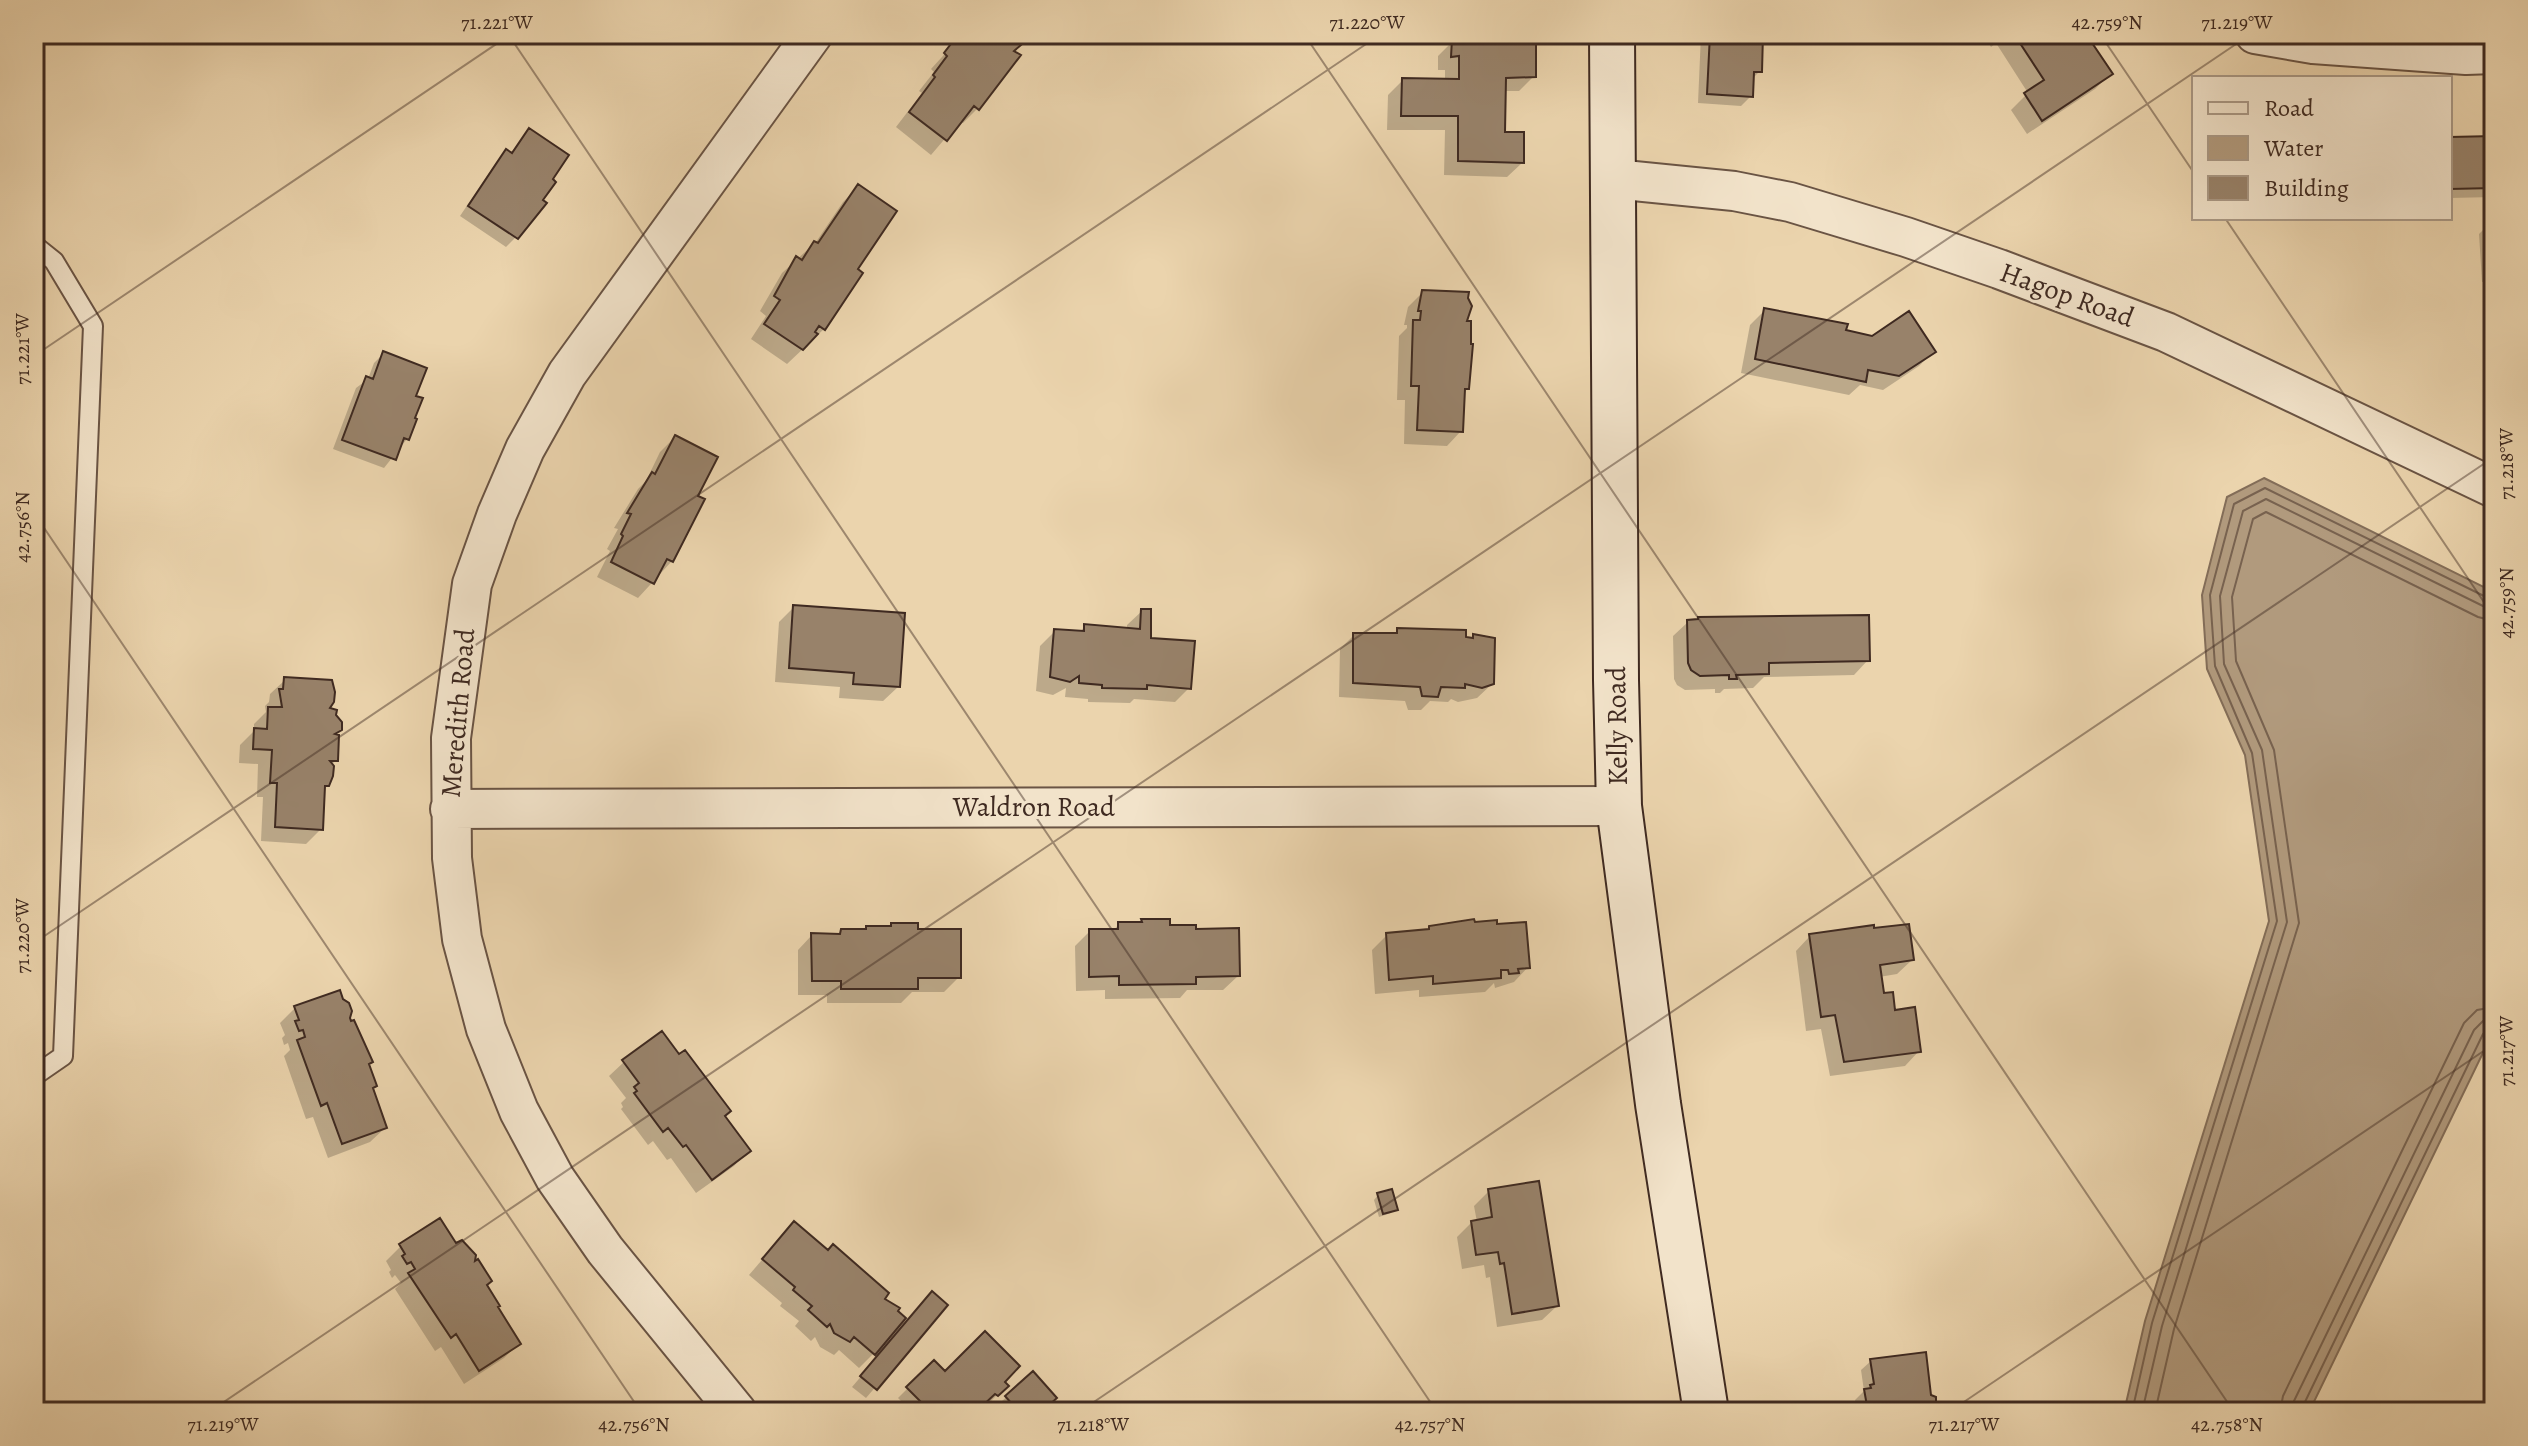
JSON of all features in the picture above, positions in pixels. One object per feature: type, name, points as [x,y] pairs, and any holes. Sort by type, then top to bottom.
[{"type":"street","name":"Meredith Road","points":[[737,1412],[605,1250],[555,1178],[519,1111],[486,1029],[462,939],[452,858],[451,738],[472,584],[525,449],[567,374],[813,34]]},
{"type":"street","name":"Kelly Road","points":[[1612,34],[1619,806],[1658,1104],[1706,1412]]},
{"type":"street","points":[[2255,34],[2313,44],[2466,55],[2494,54]]},
{"type":"street","name":"Hagop Road","points":[[1614,179],[1734,191],[1790,202],[1985,264],[2166,332],[2494,488]]},
{"type":"street","name":"Waldron Road","points":[[450,809],[1619,806]]},
{"type":"lane","points":[[34,245],[54,261],[93,326],[63,1056],[34,1076]]},
{"type":"water","points":[[2264,478],[2494,592],[2494,1030],[2309,1412],[2124,1412],[2145,1321],[2269,921],[2245,755],[2207,669],[2202,595],[2227,497]]},
{"type":"building","points":[[964,34],[1027,34],[1025,37],[1028,39],[1014,51],[1021,55],[979,110],[974,106],[947,141],[909,112],[935,77],[933,75],[947,56],[944,53],[957,36],[960,39]]},
{"type":"building","points":[[1710,34],[1763,34],[1762,72],[1754,72],[1753,97],[1707,94]]},
{"type":"building","points":[[2014,34],[2086,34],[2113,74],[2042,121],[2024,93],[2044,80]]},
{"type":"building","points":[[1452,39],[1536,39],[1536,77],[1506,78],[1505,132],[1524,132],[1524,163],[1458,161],[1458,116],[1401,116],[1402,78],[1459,79],[1459,56],[1451,57]]},
{"type":"building","points":[[529,128],[569,155],[543,200],[547,203],[518,239],[468,206],[506,149],[512,153]]},
{"type":"building","points":[[2494,136],[2494,188],[2452,189],[2452,137]]},
{"type":"building","points":[[858,184],[897,211],[858,269],[863,273],[825,330],[819,326],[815,332],[818,334],[803,350],[764,324],[780,300],[774,296],[796,256],[802,260],[814,241],[818,243]]},
{"type":"building","points":[[2488,222],[2494,222],[2494,273],[2491,273]]},
{"type":"building","points":[[1422,290],[1469,292],[1472,306],[1467,321],[1471,321],[1473,344],[1469,389],[1465,389],[1463,432],[1417,430],[1419,386],[1411,386],[1413,320],[1420,320],[1421,311],[1418,311]]},
{"type":"building","points":[[1764,308],[1848,324],[1846,330],[1872,336],[1909,311],[1936,352],[1899,376],[1868,370],[1866,382],[1755,359]]},
{"type":"building","points":[[383,351],[427,368],[416,396],[423,398],[417,419],[409,440],[404,438],[396,460],[342,440],[366,376],[373,379]]},
{"type":"building","points":[[675,435],[718,457],[698,496],[705,499],[673,562],[667,559],[654,584],[611,562],[631,514],[627,513],[652,472],[655,474]]},
{"type":"building","points":[[793,605],[905,613],[900,687],[853,684],[854,673],[789,668]]},
{"type":"building","points":[[1141,609],[1151,609],[1151,638],[1195,641],[1191,689],[1147,685],[1147,689],[1102,688],[1102,685],[1079,683],[1079,676],[1070,682],[1050,677],[1054,629],[1084,631],[1084,624],[1140,629]]},
{"type":"building","points":[[1869,615],[1870,661],[1769,663],[1769,674],[1736,675],[1737,679],[1729,679],[1729,675],[1700,676],[1691,670],[1688,663],[1687,620],[1698,617]]},
{"type":"building","points":[[1397,628],[1466,630],[1466,637],[1473,638],[1473,634],[1495,638],[1494,684],[1482,688],[1465,684],[1465,688],[1441,687],[1438,697],[1422,696],[1420,687],[1353,683],[1353,633],[1397,633]]},
{"type":"building","points":[[284,677],[332,680],[335,692],[330,708],[337,710],[342,730],[335,734],[339,735],[338,761],[330,761],[334,766],[333,776],[329,786],[325,786],[323,830],[275,827],[277,783],[270,783],[272,750],[253,749],[254,728],[267,729],[268,707],[282,707],[279,689],[283,689]]},
{"type":"building","points":[[1141,919],[1170,919],[1170,925],[1196,925],[1196,929],[1239,928],[1240,976],[1196,977],[1196,984],[1119,985],[1119,976],[1089,977],[1089,929],[1118,929],[1118,922],[1142,922]]},
{"type":"building","points":[[1474,919],[1475,922],[1497,920],[1497,924],[1526,922],[1530,968],[1509,974],[1508,970],[1501,970],[1501,978],[1433,984],[1433,976],[1389,980],[1386,933],[1429,929],[1429,926]]},
{"type":"building","points":[[891,923],[918,923],[918,929],[961,929],[961,978],[918,978],[918,989],[841,989],[841,981],[812,981],[811,933],[840,934],[841,929],[891,926]]},
{"type":"building","points":[[1909,924],[1914,960],[1880,965],[1884,993],[1893,992],[1895,1010],[1915,1007],[1921,1052],[1844,1062],[1835,1015],[1821,1017],[1809,934],[1874,925],[1874,928]]},
{"type":"building","points":[[340,990],[352,1011],[351,1021],[354,1020],[373,1062],[369,1064],[377,1086],[373,1088],[387,1128],[342,1144],[327,1103],[321,1106],[297,1040],[305,1037],[295,1021],[299,1020],[294,1006]]},
{"type":"building","points":[[662,1031],[679,1054],[685,1050],[731,1111],[725,1116],[751,1151],[712,1180],[686,1145],[683,1147],[668,1128],[663,1132],[634,1093],[637,1091],[634,1087],[639,1083],[622,1060]]},
{"type":"building","points":[[1539,1181],[1559,1306],[1512,1314],[1504,1263],[1500,1264],[1498,1252],[1476,1255],[1471,1221],[1492,1217],[1488,1189]]},
{"type":"building","points":[[1392,1189],[1398,1210],[1383,1214],[1377,1193]]},
{"type":"building","points":[[440,1218],[456,1243],[462,1240],[476,1255],[475,1261],[478,1259],[492,1281],[487,1285],[498,1307],[521,1344],[479,1371],[456,1334],[451,1338],[408,1273],[415,1269],[411,1262],[407,1264],[402,1256],[405,1254],[399,1244]]},
{"type":"building","points":[[794,1221],[828,1250],[833,1244],[889,1293],[885,1299],[900,1308],[898,1311],[906,1318],[875,1355],[854,1337],[850,1342],[834,1333],[830,1324],[827,1327],[808,1310],[812,1306],[793,1290],[795,1287],[762,1259]]},
{"type":"building","points":[[932,1291],[948,1305],[877,1390],[860,1376]]},
{"type":"building","points":[[985,1331],[1020,1366],[1005,1382],[1009,1386],[979,1409],[982,1412],[931,1412],[906,1387],[934,1360],[945,1371]]},
{"type":"building","points":[[1926,1352],[1931,1395],[1936,1397],[1936,1412],[1877,1412],[1873,1405],[1867,1406],[1864,1389],[1874,1384],[1870,1359]]},
{"type":"building","points":[[1033,1371],[1057,1398],[1041,1412],[1019,1412],[1005,1396]]}]
